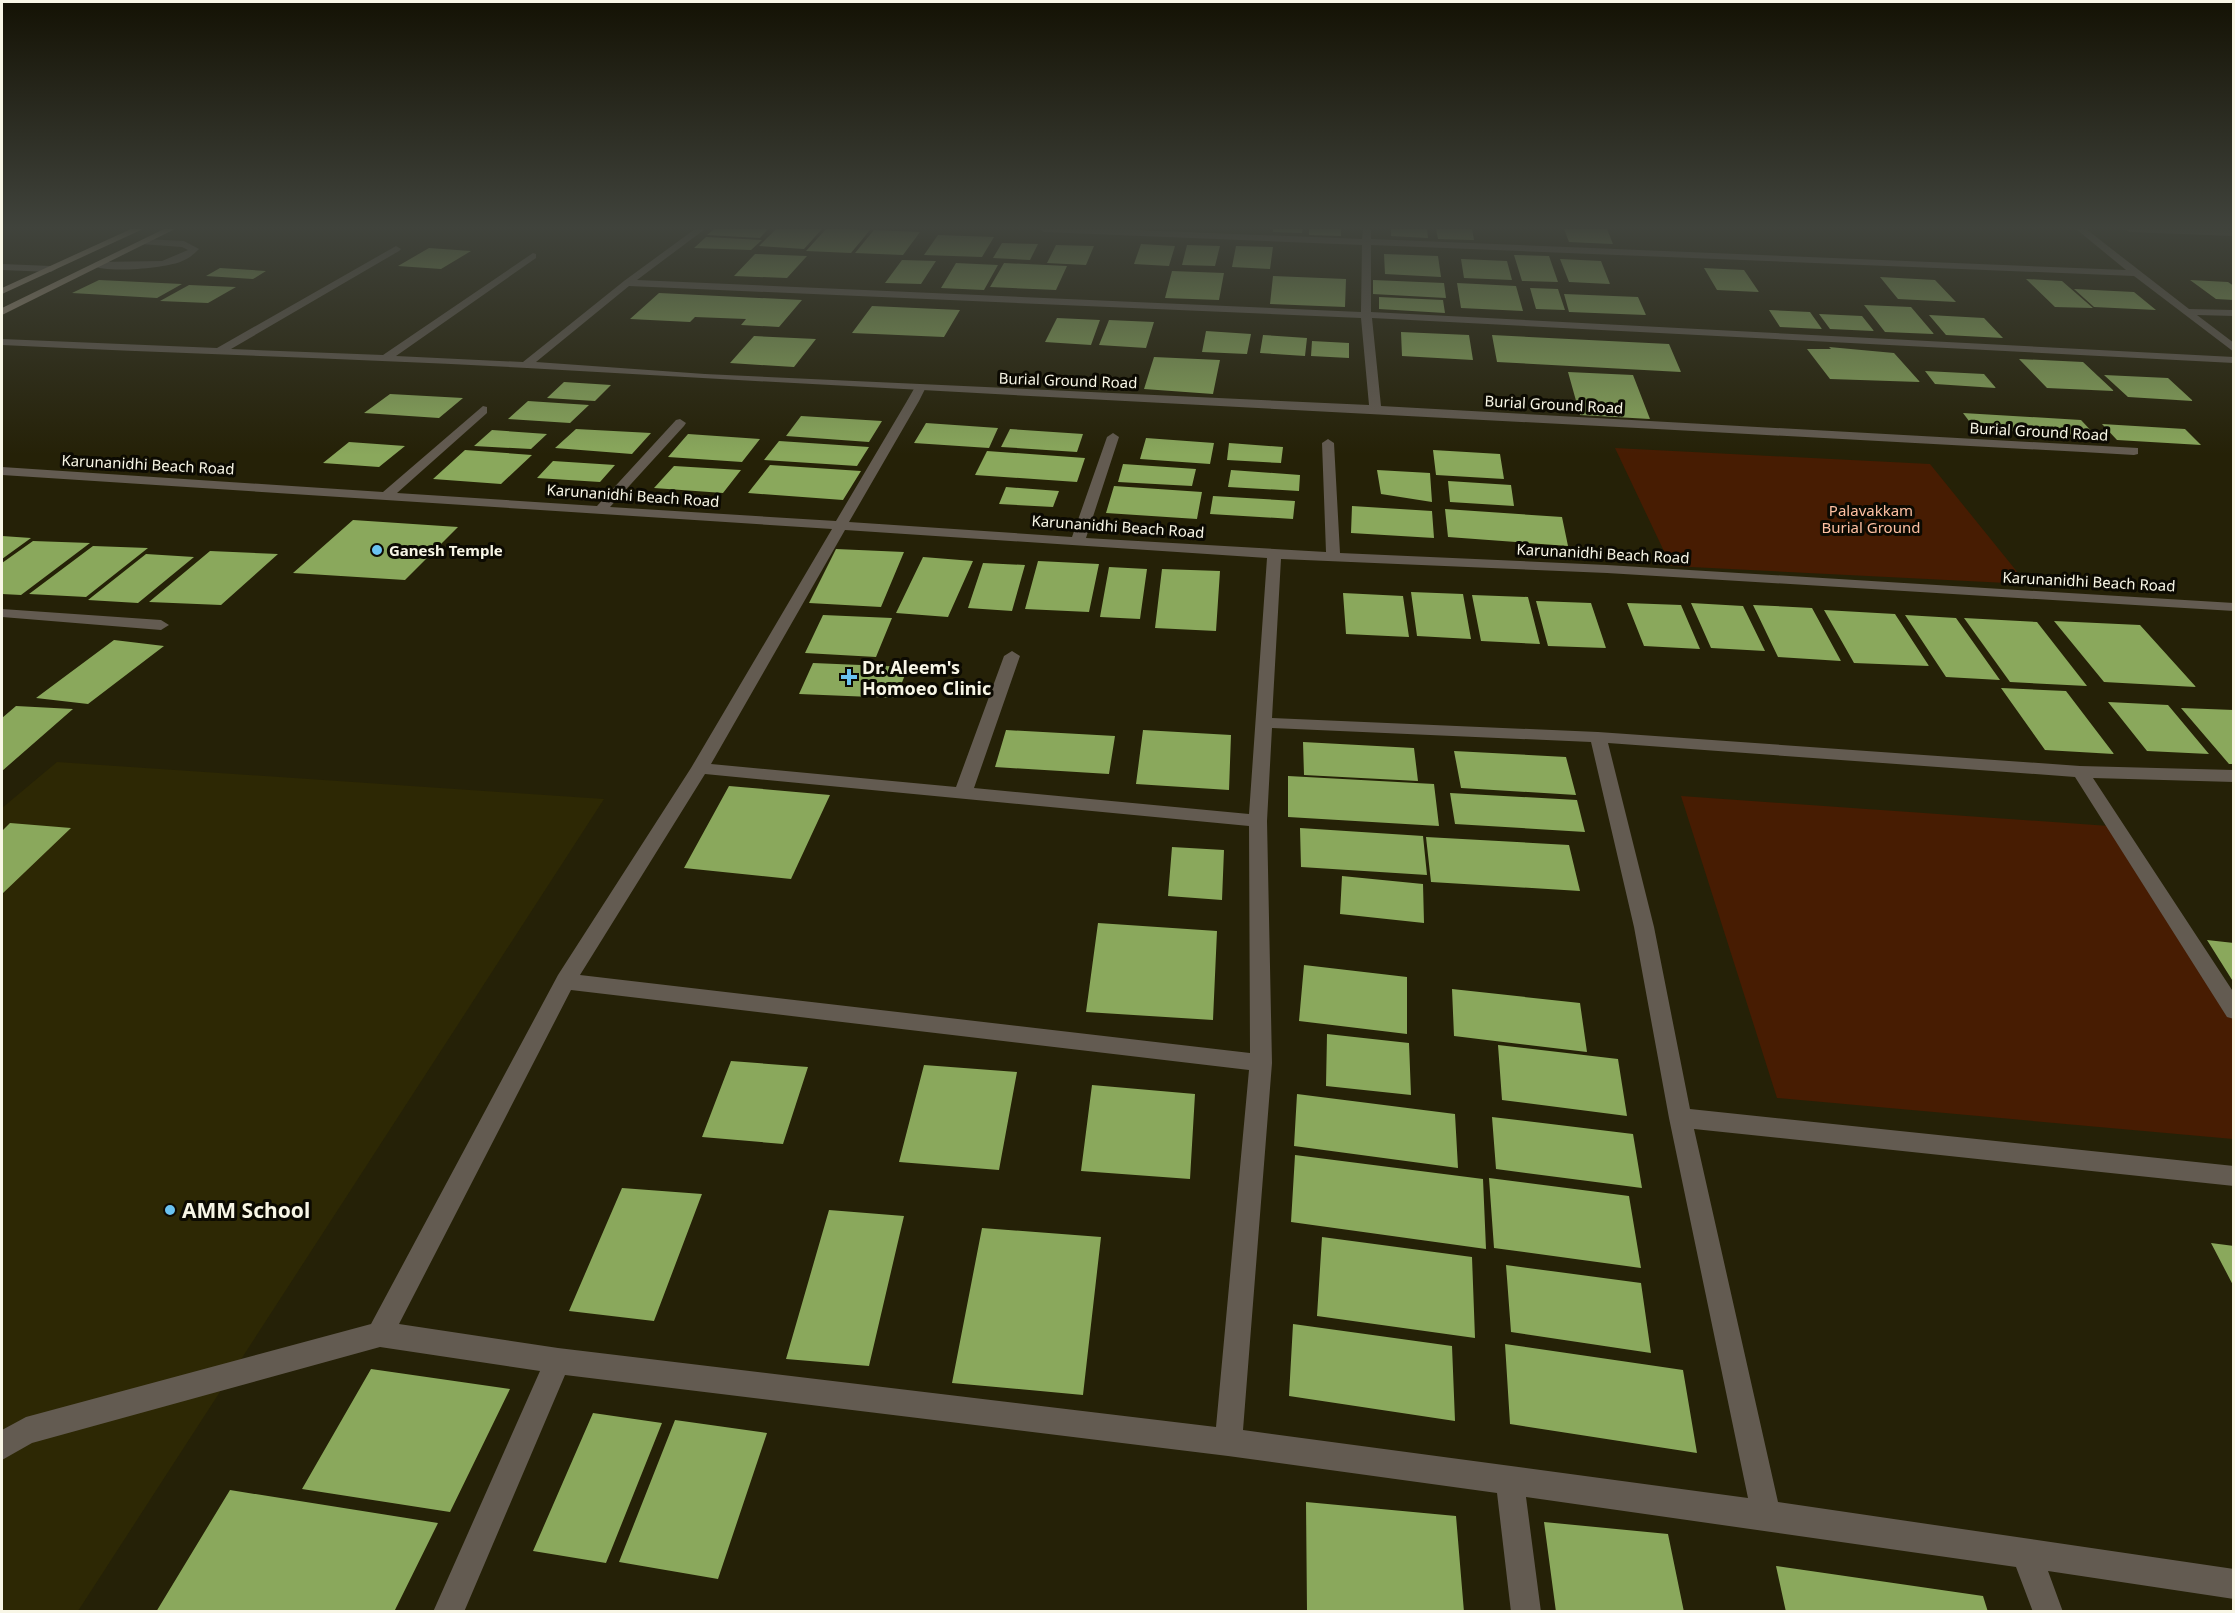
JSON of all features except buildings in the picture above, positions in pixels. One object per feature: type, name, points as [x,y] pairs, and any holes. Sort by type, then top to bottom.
[{"type":"main road","points":[[2,312],[18,304]]},
{"type":"street","points":[[218,352],[300,304]]},
{"type":"street","points":[[385,359],[464,304]]},
{"type":"street","points":[[526,365],[601,304]]},
{"type":"street","points":[[1118,304],[2234,360]]},
{"type":"street","points":[[1366,304],[1376,409]]},
{"type":"street","points":[[2177,304],[2234,349]]},
{"type":"street","points":[[2187,312],[2234,313]]},
{"type":"street","name":"Burial Ground Road","points":[[2,342],[526,365],[916,395],[1376,409],[2134,451]]},
{"type":"street","points":[[380,1334],[565,981],[700,768],[916,395]]},
{"type":"street","points":[[388,494],[483,410]]},
{"type":"street","points":[[600,510],[680,423]]},
{"type":"street","points":[[1078,540],[1113,437]]},
{"type":"street","points":[[1328,443],[1332,556]]},
{"type":"street","name":"Karunanidhi Beach Road","points":[[2,471],[388,494],[1274,554],[1607,569],[2227,606]]},
{"type":"street","points":[[1228,1442],[1261,1063],[1258,821],[1274,554]]},
{"type":"street","points":[[2227,606],[2234,620]]},
{"type":"street","points":[[2,613],[161,625]]},
{"type":"street","points":[[963,793],[1012,656]]},
{"type":"street","points":[[1263,723],[1598,737],[2080,772],[2234,776]]},
{"type":"street","points":[[1598,737],[1644,927],[1680,1118],[1766,1515]]},
{"type":"street","points":[[700,768],[1258,821]]},
{"type":"street","points":[[2080,772],[2234,1011]]},
{"type":"street","points":[[565,981],[1261,1063]]},
{"type":"street","points":[[1680,1118],[2234,1176]]},
{"type":"street","points":[[2,1446],[26,1431],[380,1334],[558,1361],[1228,1442],[1766,1515],[2234,1584]]},
{"type":"street","points":[[448,1611],[558,1361]]},
{"type":"street","points":[[1509,1480],[1526,1611]]},
{"type":"street","points":[[2027,1555],[2048,1611]]},
{"type":"shaded area","name":"AMM School","points":[[57,762],[604,799],[78,1611],[2,1612],[2,808]]},
{"type":"green space","name":"Palavakkam Burial Ground","points":[[1615,448],[1930,464],[2027,584],[1671,566]]},
{"type":"green space","points":[[1681,796],[2109,826],[2233,1011],[2233,1139],[1777,1098]]},
{"type":"place","name":"Ganesh Temple","points":[[377,550]]},
{"type":"place","name":"Dr. Aleem's Homoeo Clinic","points":[[849,677]]},
{"type":"place","name":"AMM School","points":[[170,1210]]}]
